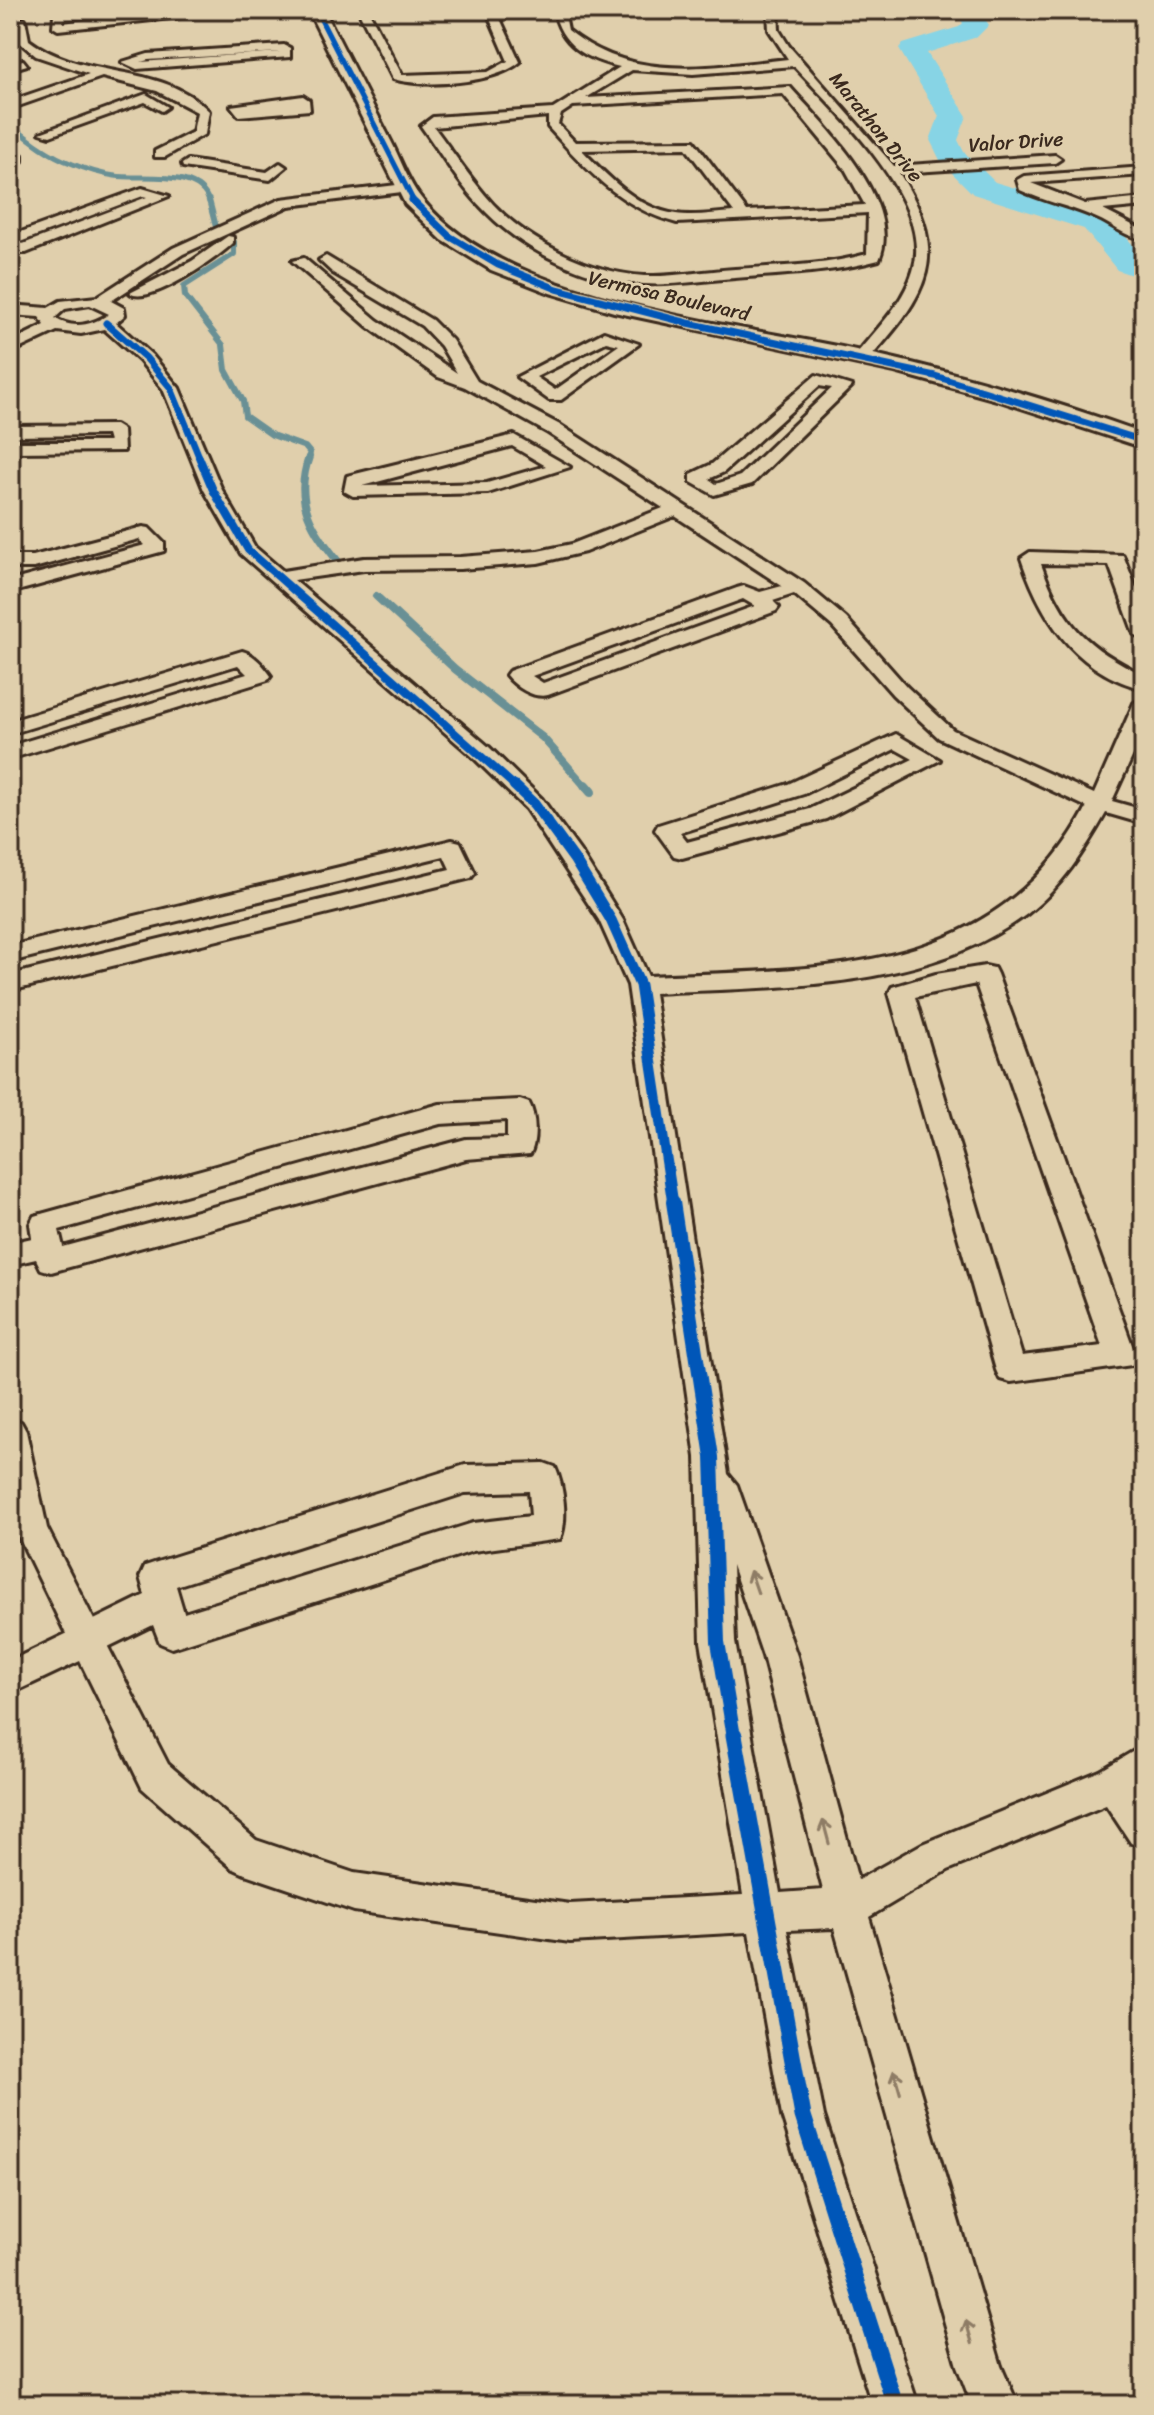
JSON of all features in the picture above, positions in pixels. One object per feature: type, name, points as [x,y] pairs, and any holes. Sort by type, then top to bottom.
[{"type":"main road","name":"Vermosa Boulevard","points":[[316,10],[420,212],[473,250],[559,289],[655,317],[862,357],[1069,414],[1144,441]]},
{"type":"street","points":[[33,20],[152,10]]},
{"type":"street","points":[[33,20],[58,27],[124,18],[242,10]]},
{"type":"street","points":[[363,10],[397,77],[408,80],[490,75],[514,62],[491,10]]},
{"type":"street","points":[[559,10],[563,31],[592,53],[631,65],[681,69],[796,62]]},
{"type":"street","name":"Marathon Drive","points":[[773,10],[774,30],[796,62],[891,170],[922,225],[923,257],[911,294],[889,327],[862,357]]},
{"type":"street","points":[[33,20],[24,41],[41,54],[220,110],[199,134],[160,154],[280,167],[270,176],[188,164],[194,160]]},
{"type":"street","points":[[10,105],[132,64],[286,55],[284,48],[148,57],[128,62],[132,64]]},
{"type":"street","points":[[13,62],[41,54]]},
{"type":"street","points":[[631,65],[562,108],[552,124],[612,190],[658,215],[677,219],[875,209]]},
{"type":"street","points":[[592,88],[677,94]]},
{"type":"street","points":[[786,90],[832,143],[875,209],[878,228],[874,257],[858,262],[651,278],[608,275],[578,264],[524,235],[491,210],[427,126],[433,121],[562,108],[677,94],[786,90]]},
{"type":"street","points":[[153,102],[162,107],[64,138],[46,133],[146,98],[153,102],[179,96]]},
{"type":"street","points":[[572,146],[690,144],[701,131]]},
{"type":"street","points":[[690,144],[742,214]]},
{"type":"street","points":[[10,154],[17,158],[10,160]]},
{"type":"street","name":"Valor Drive","points":[[891,170],[1073,158]]},
{"type":"street","points":[[1144,171],[1024,180],[1025,187],[1041,196],[1104,216],[1131,235],[1144,235]]},
{"type":"street","points":[[10,310],[86,328],[178,251],[286,202],[405,188]]},
{"type":"street","points":[[142,192],[162,196],[21,250],[13,246],[10,241],[142,192]]},
{"type":"street","points":[[1081,208],[1144,202]]},
{"type":"street","points":[[106,310],[180,275],[217,252],[245,222]]},
{"type":"street","points":[[471,384],[454,353],[428,324],[346,277],[321,256],[299,261],[372,323],[444,374],[506,402],[570,440],[797,587],[839,622],[900,691],[946,734],[1098,804],[1144,817]]},
{"type":"street","points":[[10,348],[52,320],[70,302],[106,310],[171,388],[213,490],[248,550],[481,752],[534,804],[574,859],[611,920],[640,985],[712,1457],[718,1642],[765,1914],[803,2116],[895,2405]]},
{"type":"street","points":[[372,323],[414,316]]},
{"type":"street","points":[[604,337],[631,344],[555,397],[538,386],[525,377],[604,337]]},
{"type":"street","points":[[816,380],[844,386],[746,480],[714,490],[705,483],[697,478],[718,468],[816,380]]},
{"type":"street","points":[[506,402],[538,386]]},
{"type":"street","points":[[10,431],[115,430],[118,447],[10,447]]},
{"type":"street","points":[[535,452],[561,467],[488,488],[353,491],[353,480],[514,440],[535,452],[570,440]]},
{"type":"street","points":[[657,497],[705,483]]},
{"type":"street","points":[[279,577],[364,564],[460,563],[538,557],[578,548],[674,510]]},
{"type":"street","points":[[10,562],[34,562],[143,532],[157,547],[10,587]]},
{"type":"street","points":[[1144,634],[1116,559],[1030,558],[1043,601],[1070,641],[1107,666],[1144,683]]},
{"type":"street","points":[[758,599],[769,607],[541,691],[516,675],[744,592],[758,599],[797,587]]},
{"type":"street","points":[[10,728],[242,657],[261,676],[10,753]]},
{"type":"street","points":[[640,985],[856,968],[929,953],[977,933],[1019,908],[1059,868],[1098,804],[1133,733],[1144,703]]},
{"type":"street","points":[[916,750],[946,734]]},
{"type":"street","points":[[896,740],[916,750],[929,760],[818,814],[682,851],[666,830],[796,789],[896,740]]},
{"type":"street","points":[[10,954],[452,847],[463,873],[10,983]]},
{"type":"street","points":[[929,953],[936,982]]},
{"type":"street","points":[[985,974],[1121,1356],[1011,1370],[901,993],[936,982],[985,974]]},
{"type":"street","points":[[520,1110],[520,1147],[466,1149],[51,1261],[48,1245],[44,1224],[440,1114],[520,1110]]},
{"type":"street","points":[[10,1254],[48,1245]]},
{"type":"street","points":[[10,1431],[31,1529],[85,1642],[155,1776],[245,1855],[354,1892],[570,1923],[847,1908],[935,1857],[1113,1784],[1144,1762]]},
{"type":"street","points":[[712,1457],[780,1656],[847,1908],[979,2366],[995,2405]]},
{"type":"street","points":[[544,1477],[548,1529],[473,1537],[172,1632],[164,1603],[157,1577],[465,1479],[544,1477]]},
{"type":"street","points":[[10,1678],[164,1603]]},
{"type":"street","points":[[1113,1784],[1144,1830]]},
{"type":"waterway","points":[[966,10],[977,25],[968,32],[912,49],[936,93],[953,116],[944,140],[951,156],[984,188],[1095,222],[1129,263],[1144,269]]},
{"type":"waterway","points":[[10,124],[47,152],[78,166],[115,176],[182,180],[203,191],[209,202]]},
{"type":"waterway","points":[[209,200],[216,227]]},
{"type":"waterway","points":[[234,242],[234,254],[184,286],[185,296],[223,345],[226,370],[243,401],[245,416],[272,435],[305,447],[310,453],[308,459]]},
{"type":"waterway","points":[[309,457],[303,488],[304,501],[314,527],[340,564]]},
{"type":"waterway","points":[[376,596],[455,669],[543,738],[586,787]]},
{"type":"waterway","points":[[585,785],[591,792]]},
{"type":"cycle path","points":[[316,10],[412,200],[449,236],[498,265],[557,289],[622,308],[900,367],[1005,395],[1144,441]]},
{"type":"cycle path","points":[[106,323],[146,358],[171,388],[213,490],[248,550],[481,752],[534,804],[574,859],[611,920],[640,985],[712,1457],[718,1642],[765,1914],[803,2116],[895,2405]]}]
